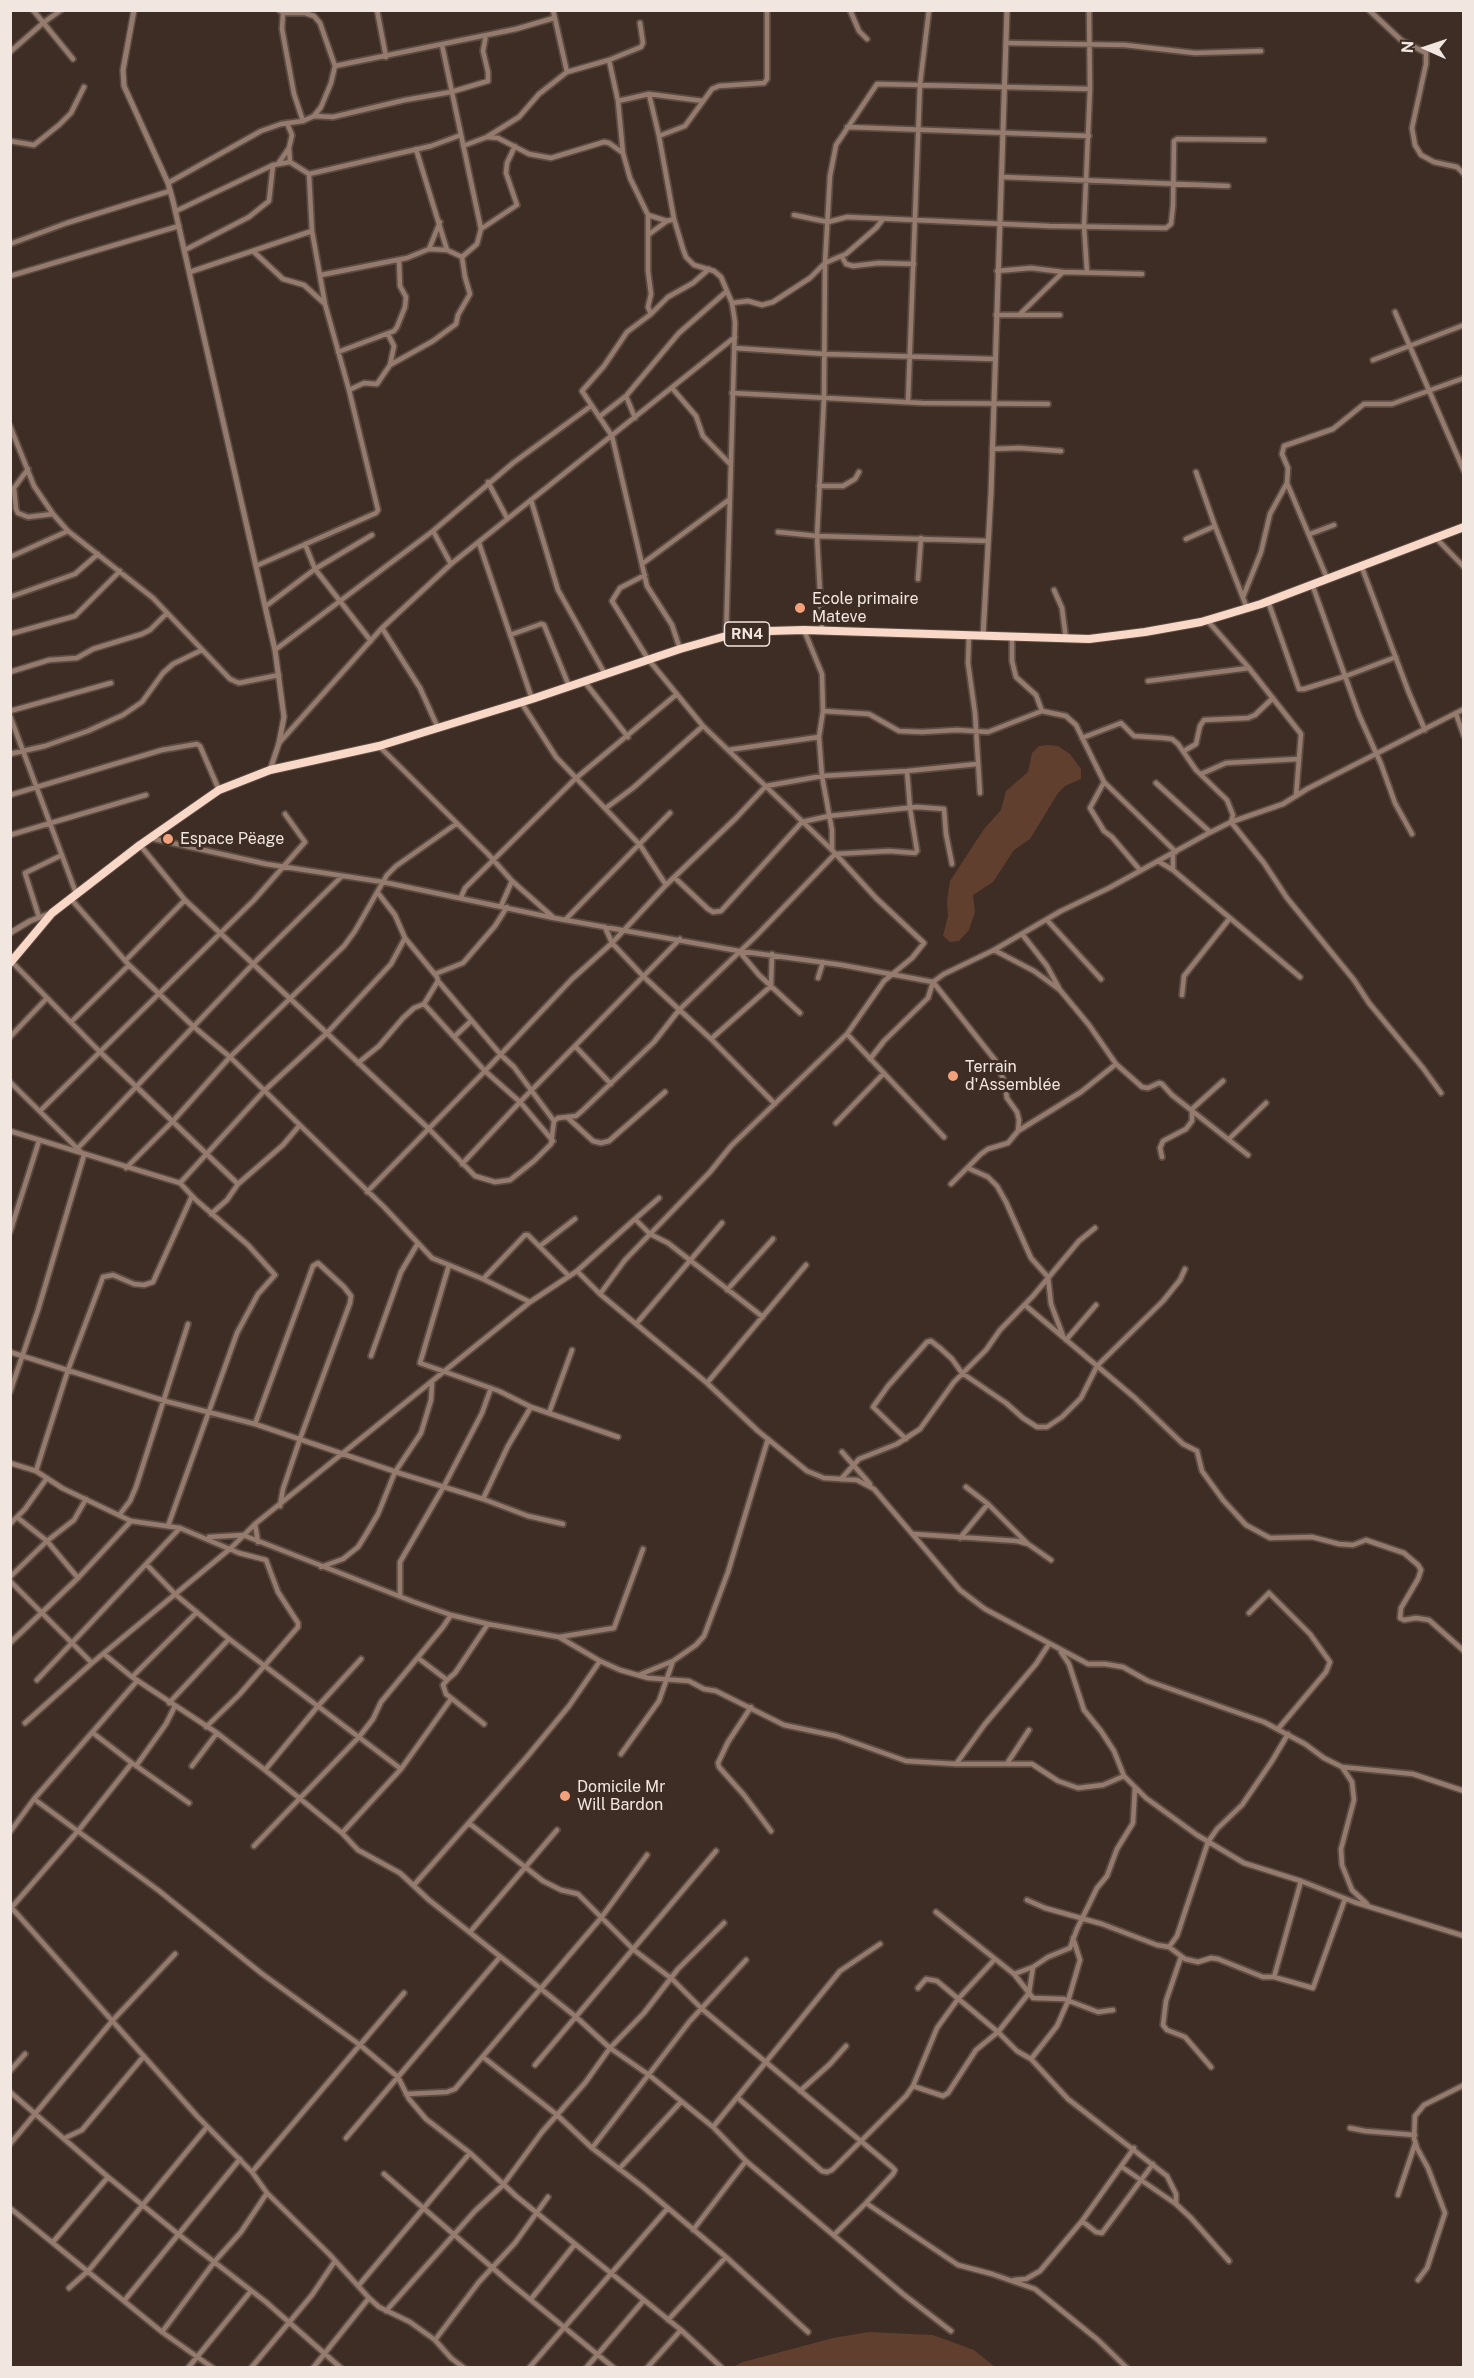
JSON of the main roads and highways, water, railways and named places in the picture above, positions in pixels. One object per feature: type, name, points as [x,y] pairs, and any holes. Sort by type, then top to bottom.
[{"type":"highway","name":"RN4","points":[[11,963],[52,913],[140,845],[219,790],[270,770],[379,746],[726,636],[804,630],[1089,639],[1145,632],[1207,620],[1268,601],[1464,526]]},
{"type":"place","name":"Ecole primaire Mateve","points":[[800,608]]},
{"type":"place","name":"Espace Pëage","points":[[168,839]]},
{"type":"place","name":"Terrain d'Assemblée","points":[[953,1076]]},
{"type":"place","name":"Domicile Mr Will Bardon","points":[[565,1796]]}]
